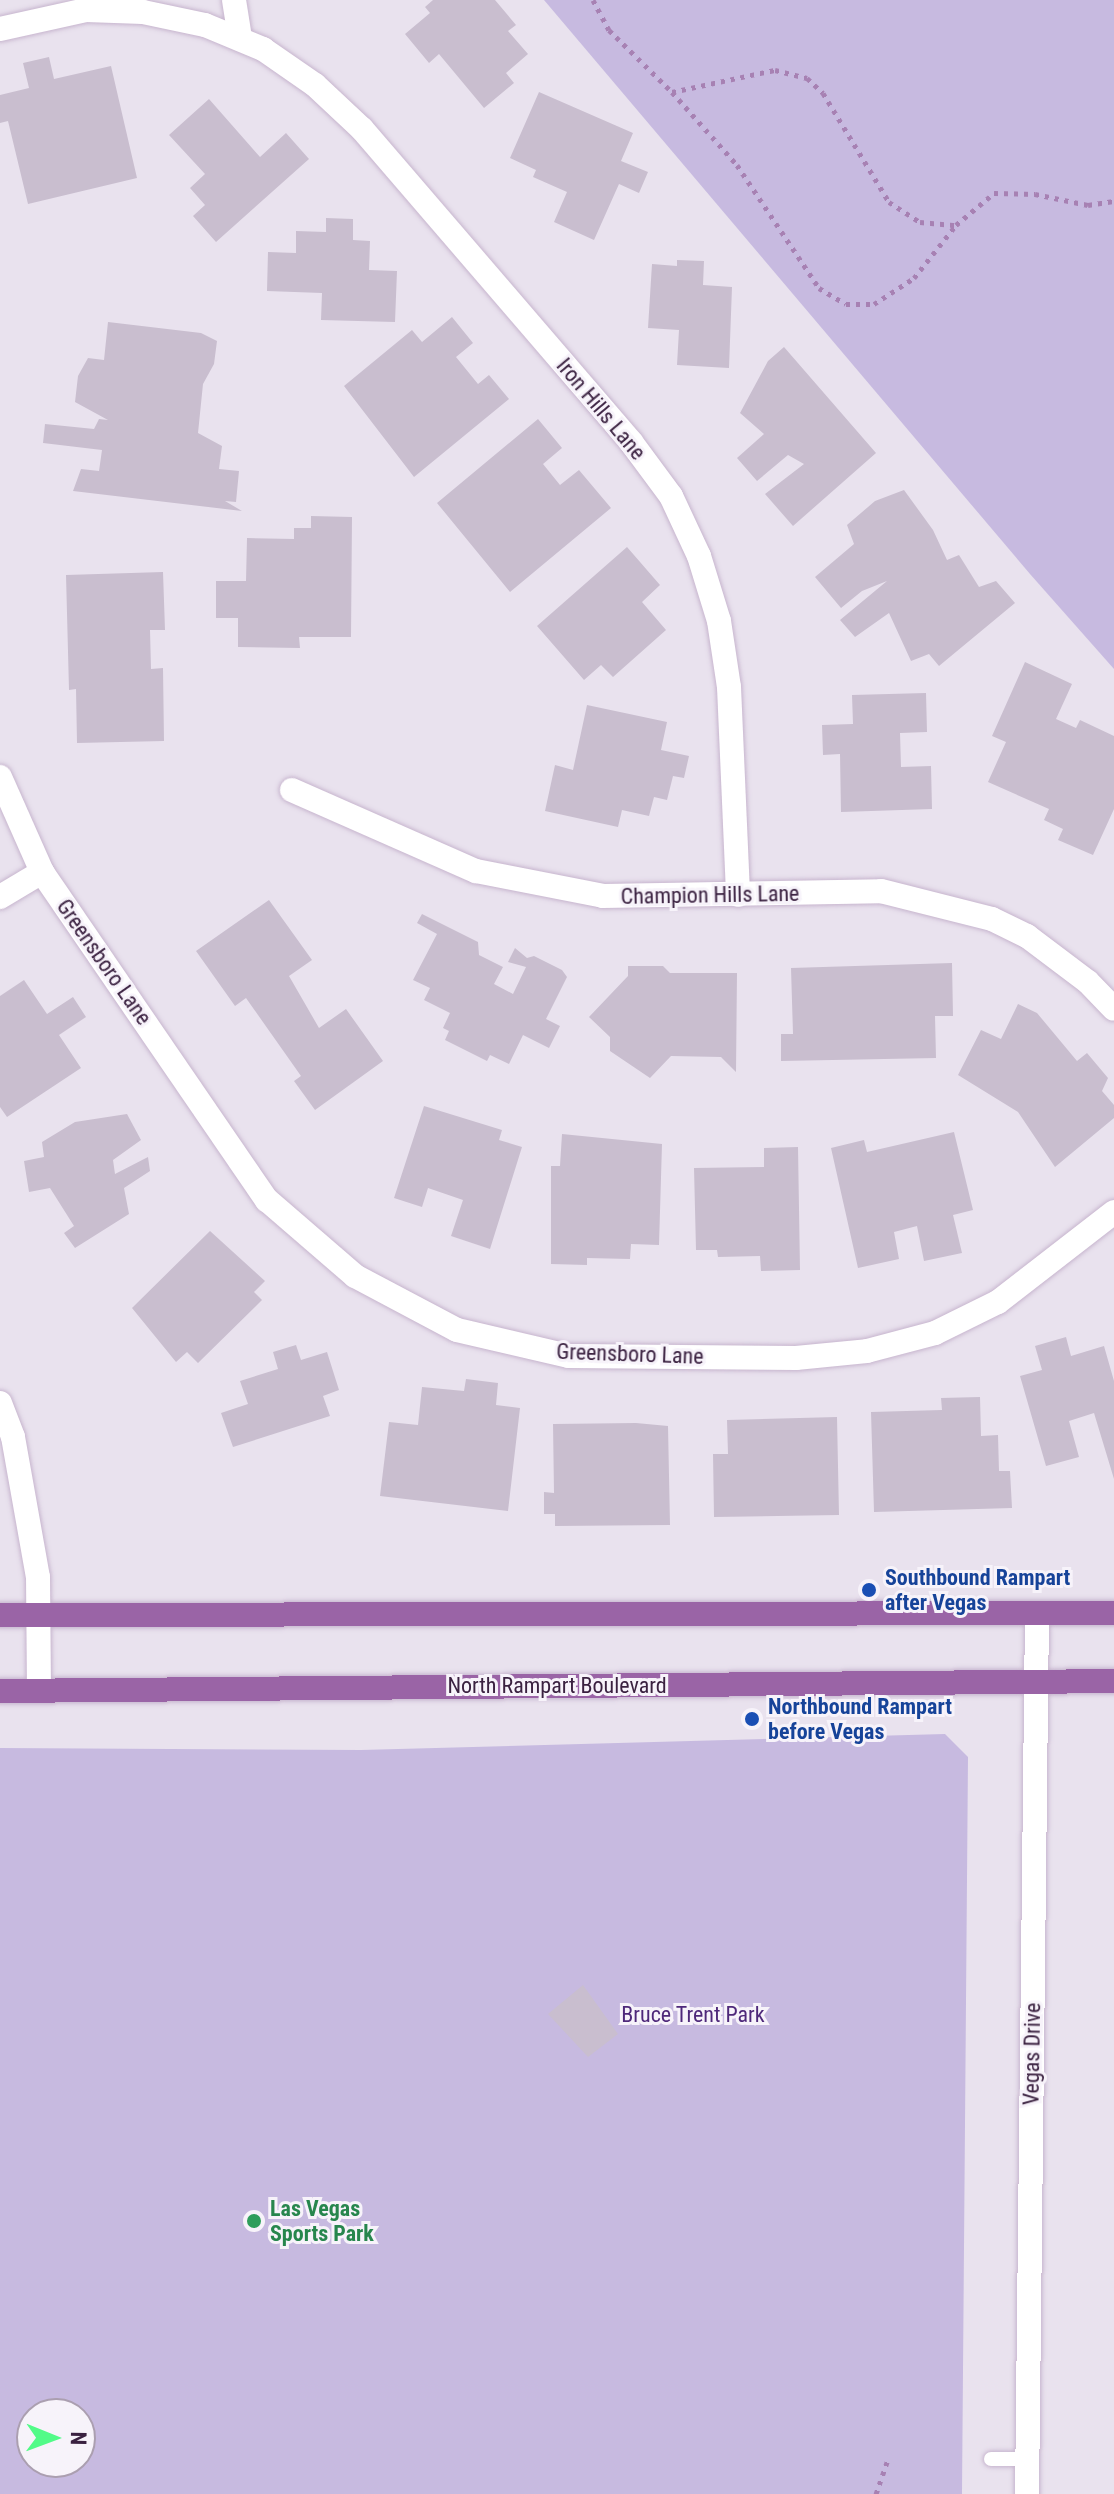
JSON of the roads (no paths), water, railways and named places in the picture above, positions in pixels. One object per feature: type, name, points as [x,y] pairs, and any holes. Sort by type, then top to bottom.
[{"type":"main road","points":[[0,1615],[1114,1613]]},
{"type":"main road","name":"North Rampart Boulevard","points":[[0,1691],[1114,1681]]},
{"type":"street","points":[[234,0],[240,39]]},
{"type":"street","name":"Iron Hills Lane","points":[[0,29],[72,7],[143,12],[205,25],[240,39],[315,85],[362,129],[631,442],[671,496],[699,556],[719,621],[729,687],[738,895]]},
{"type":"street","name":"Greensboro Lane","points":[[0,777],[42,872],[267,1200],[355,1276],[457,1330],[569,1356],[796,1358],[867,1351],[935,1333],[998,1302],[1114,1212]]},
{"type":"street","name":"Champion Hills Lane","points":[[292,790],[476,871],[603,896],[881,891],[992,919],[1027,936],[1088,982],[1114,1009]]},
{"type":"street","points":[[0,897],[42,872]]},
{"type":"street","points":[[0,1403],[13,1437],[38,1577],[39,1690]]},
{"type":"street","name":"Vegas Drive","points":[[1027,2494],[1037,1614]]},
{"type":"lane","points":[[991,2459],[1028,2459]]},
{"type":"place","name":"Southbound Rampart after Vegas","points":[[869,1590]]},
{"type":"place","name":"Northbound Rampart before Vegas","points":[[752,1719]]},
{"type":"place","name":"Las Vegas Sports Park","points":[[254,2221]]},
{"type":"park label","name":"Bruce Trent Park","points":[[693,2015]]}]
